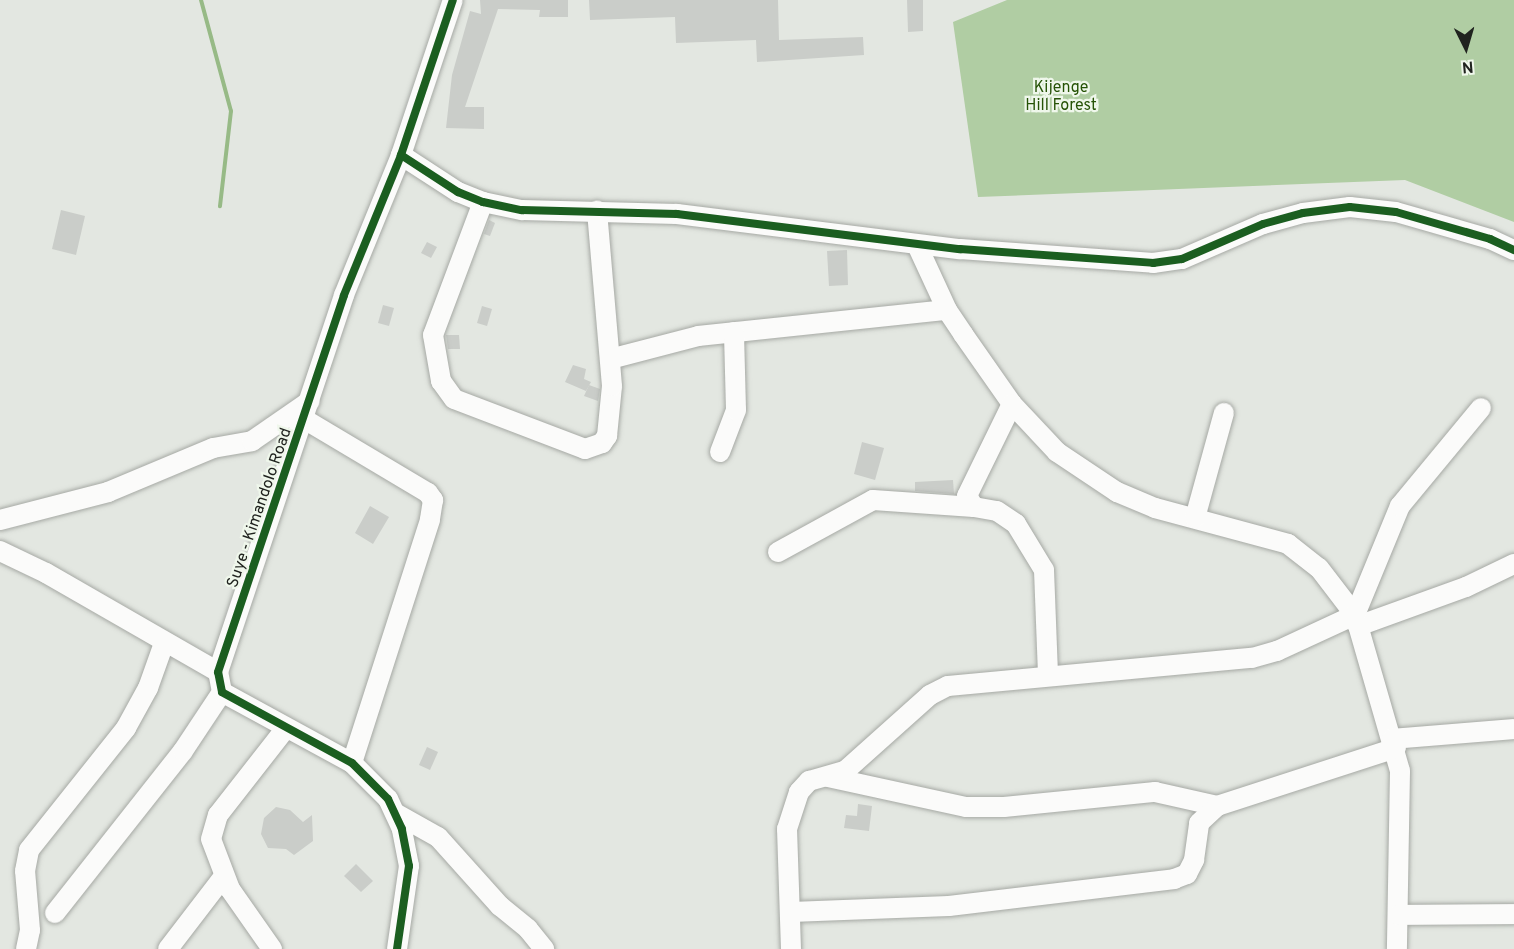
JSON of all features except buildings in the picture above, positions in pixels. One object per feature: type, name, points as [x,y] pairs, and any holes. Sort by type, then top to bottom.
[{"type":"street","name":"Suye - Kimandolo Road","points":[[218,672],[344,295],[401,155],[453,0]]},
{"type":"street","points":[[401,155],[449,187],[483,202],[522,210],[677,214],[917,245],[1153,263],[1182,259],[1263,224],[1303,213],[1350,207],[1396,212],[1490,239],[1514,250]]},
{"type":"street","points":[[483,202],[433,335],[434,357],[446,391],[454,399],[574,446],[597,447],[607,435],[612,386],[597,212]]},
{"type":"street","points":[[917,245],[947,310],[1012,404],[1057,452],[1117,492],[1155,508],[1288,544],[1319,568],[1357,620],[1394,743],[1400,771],[1397,949]]},
{"type":"street","points":[[610,359],[667,342],[734,332],[947,310]]},
{"type":"street","points":[[720,452],[736,410],[734,332]]},
{"type":"street","points":[[974,507],[967,496],[969,487],[1012,404]]},
{"type":"street","points":[[1357,620],[1400,506],[1481,408]]},
{"type":"street","points":[[0,520],[108,492],[218,446],[252,441],[307,410],[428,493],[433,500],[430,520],[352,763]]},
{"type":"street","points":[[1195,519],[1224,414]]},
{"type":"street","points":[[778,552],[873,500],[974,507],[997,511],[1016,524],[1044,570],[1048,676]]},
{"type":"street","points":[[0,551],[46,573],[164,644],[218,672],[222,692],[183,751],[55,913]]},
{"type":"street","points":[[791,949],[791,912],[786,868],[787,829],[804,786],[857,763],[930,695],[948,686],[1252,658],[1277,651],[1357,620],[1466,587],[1514,564]]},
{"type":"street","points":[[26,949],[30,930],[25,871],[28,850],[126,728],[148,688],[164,644]]},
{"type":"street","points":[[222,692],[352,763],[388,799],[396,813],[409,866],[397,949]]},
{"type":"street","points":[[272,949],[224,876],[211,839],[214,822],[286,728]]},
{"type":"street","points":[[791,912],[949,906],[1174,879],[1187,874],[1194,860],[1199,823],[1217,806],[1394,743],[1514,729]]},
{"type":"street","points":[[828,777],[966,807],[1004,807],[1155,792],[1217,806]]},
{"type":"street","points":[[396,813],[438,837],[544,949]]},
{"type":"street","points":[[168,949],[224,876]]},
{"type":"street","points":[[1399,915],[1514,914]]},
{"type":"green space","name":"Kijenge Hill Forest","points":[[1007,0],[1514,0],[1514,222],[1405,180],[978,197],[953,22]]},
{"type":"waterway","points":[[201,0],[231,111],[220,206]]},
{"type":"cycle path","points":[[397,949],[409,866],[402,829],[388,799],[352,763],[222,692],[218,672],[344,295],[401,155],[453,0]]},
{"type":"cycle path","points":[[401,155],[458,192],[483,202],[522,210],[677,214],[960,249],[1153,263],[1182,259],[1263,224],[1303,213],[1350,207],[1396,212],[1490,239],[1514,250]]}]
